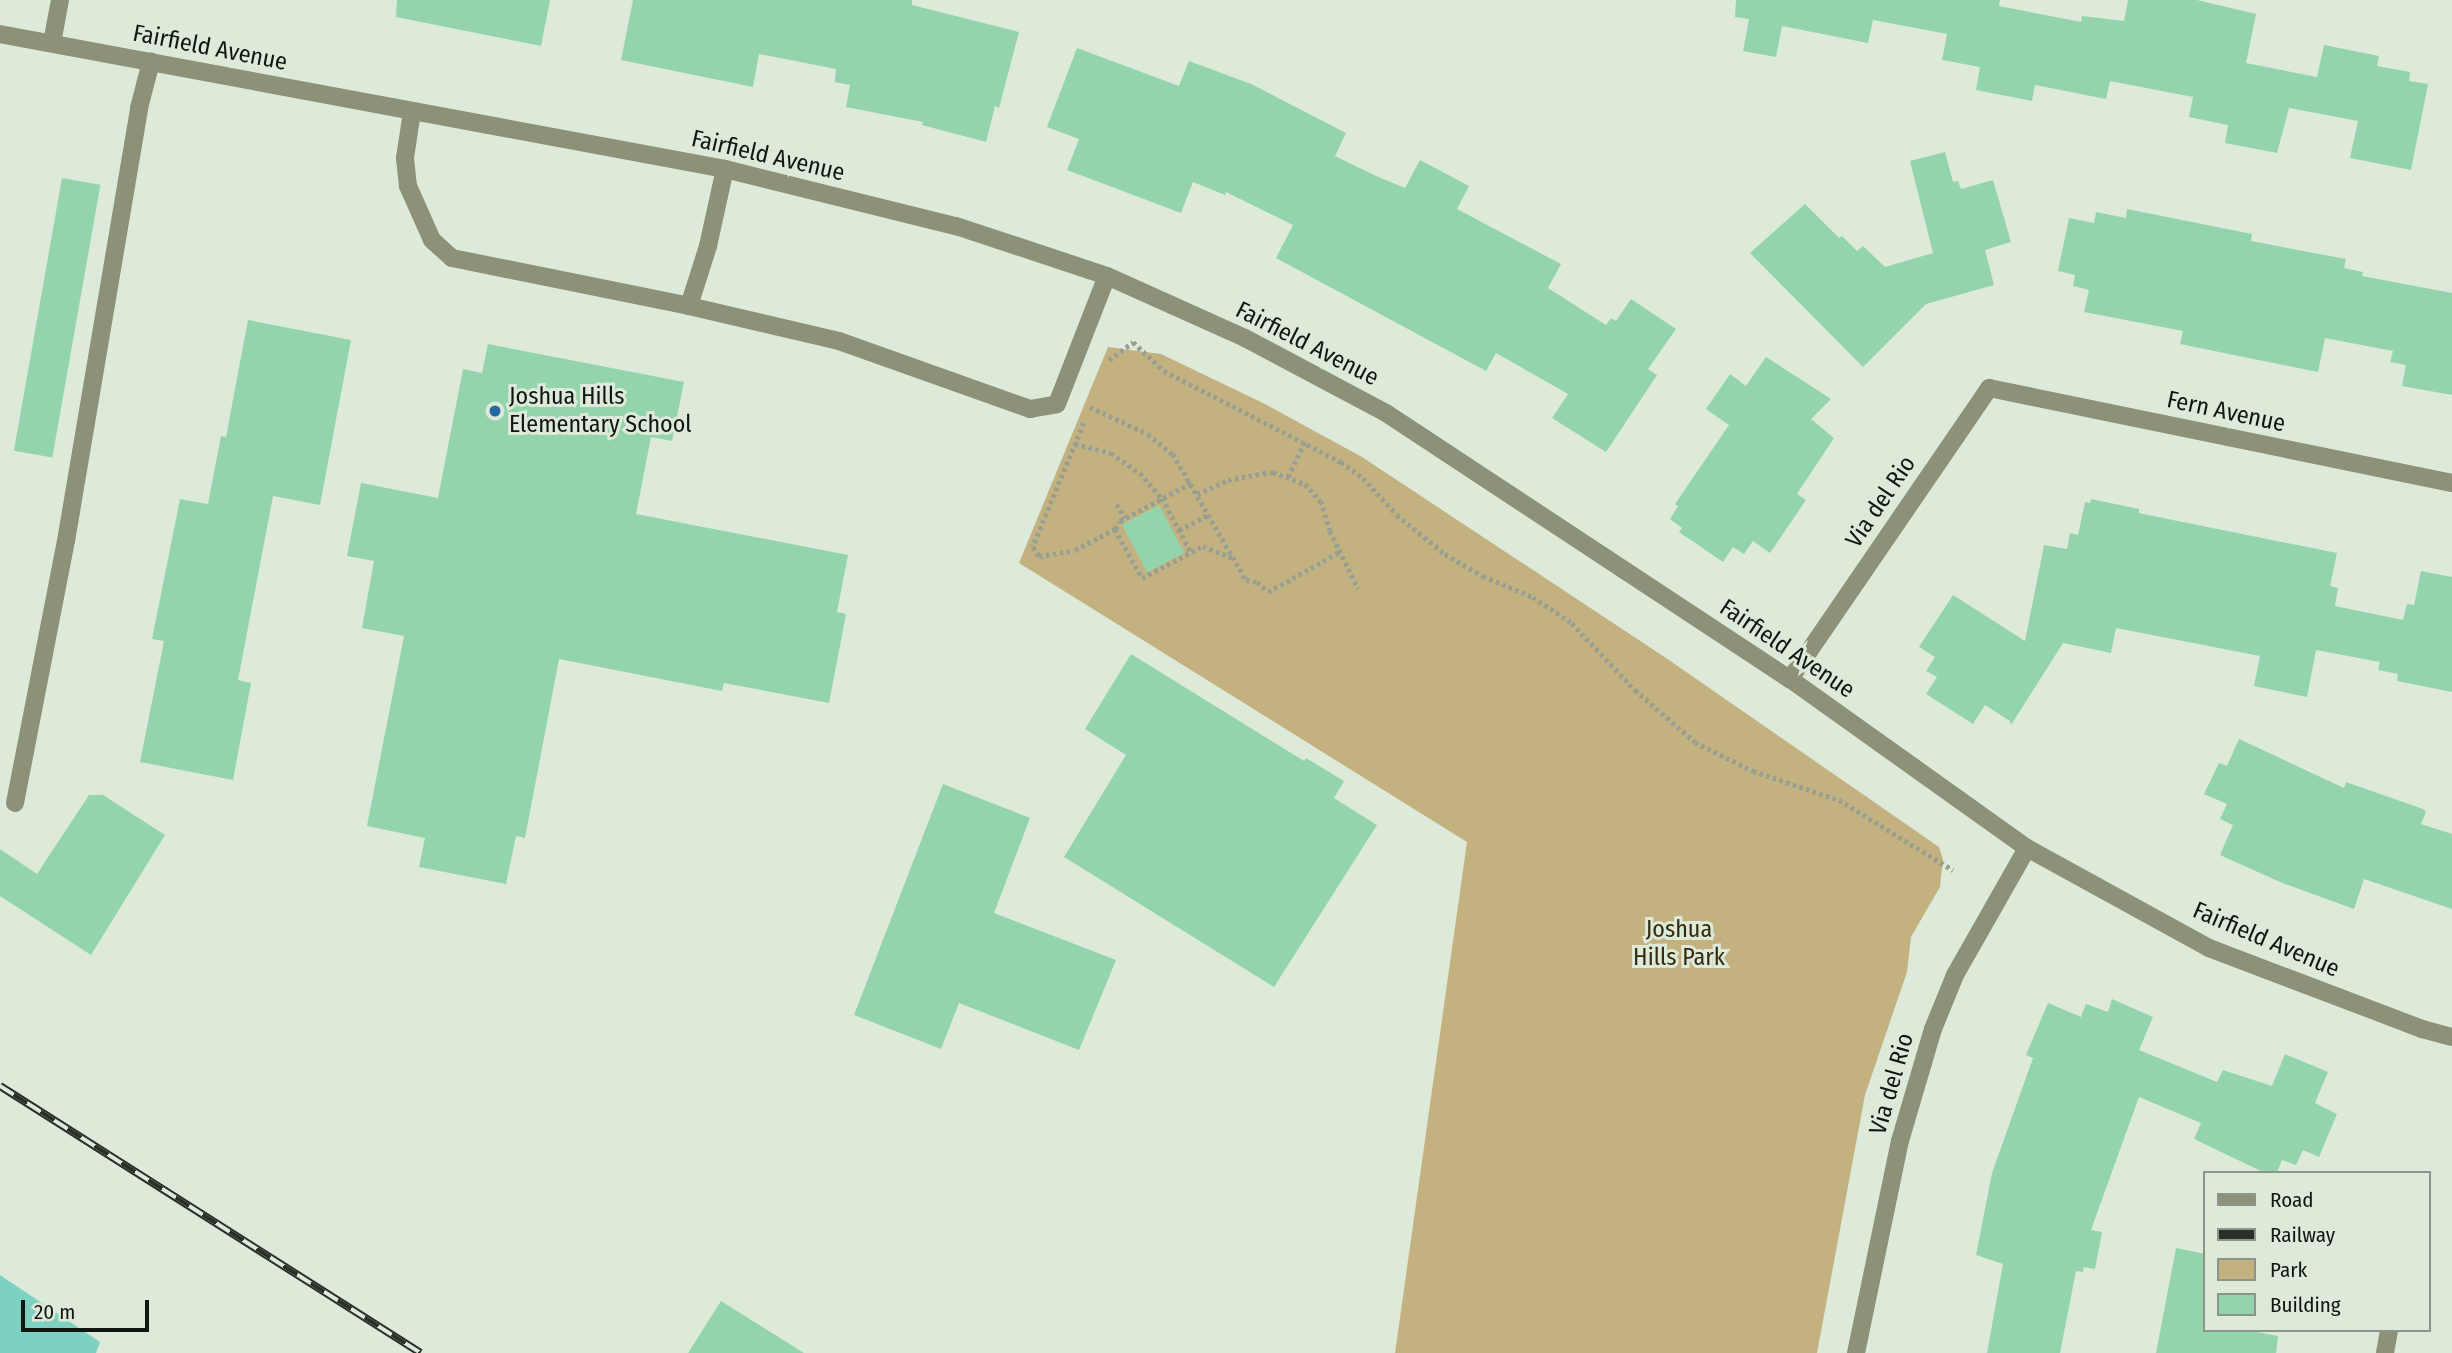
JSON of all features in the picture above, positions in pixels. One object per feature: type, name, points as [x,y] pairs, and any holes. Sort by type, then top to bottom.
[{"type":"street","points":[[52,43],[60,0]]},
{"type":"street","name":"Fairfield Avenue","points":[[0,34],[725,169],[957,226],[1107,276],[1245,338],[1387,413],[1790,679],[2027,848],[2209,948],[2422,1030],[2452,1037]]},
{"type":"street","points":[[15,803],[66,541],[139,108],[151,62]]},
{"type":"street","points":[[412,112],[405,159],[408,186],[432,240],[452,258],[689,306],[839,341],[1030,409],[1057,404],[1107,276]]},
{"type":"street","points":[[689,306],[708,246],[725,169]]},
{"type":"street","name":"Via del Rio","points":[[1790,679],[1989,388]]},
{"type":"street","name":"Fern Avenue","points":[[1989,388],[2452,483]]},
{"type":"street","name":"Via del Rio","points":[[1856,1353],[1900,1141],[1933,1029],[1955,975],[2027,848]]},
{"type":"street","points":[[2385,1353],[2389,1332]]},
{"type":"path","points":[[1104,372],[1109,360],[1133,342],[1164,371],[1306,442],[1363,478],[1397,515],[1445,554],[1483,576],[1533,597],[1572,624],[1635,690],[1695,742],[1753,771],[1839,800],[1953,870]]},
{"type":"path","points":[[1095,395],[1033,547],[1039,556],[1075,551],[1115,529],[1125,519],[1191,483]]},
{"type":"path","points":[[1090,407],[1160,443],[1181,464],[1246,580],[1257,582],[1268,592],[1341,551]]},
{"type":"path","points":[[1288,477],[1306,442]]},
{"type":"path","points":[[1075,444],[1121,459],[1140,472],[1162,498],[1191,552]]},
{"type":"path","points":[[1197,494],[1249,474],[1273,472],[1312,489],[1321,501],[1330,531],[1358,587]]},
{"type":"path","points":[[1117,504],[1125,519]]},
{"type":"path","points":[[1179,530],[1209,515]]},
{"type":"path","points":[[1115,529],[1142,578],[1203,546],[1234,559]]},
{"type":"green space","name":"Joshua Hills Park","points":[[1108,347],[1161,354],[1263,403],[1362,457],[1669,660],[1939,847],[1943,859],[1940,887],[1911,937],[1907,972],[1865,1095],[1817,1353],[1395,1353],[1467,842],[1019,563]]},
{"type":"water","points":[[0,1275],[100,1342],[96,1353],[0,1353]]},
{"type":"building","points":[[397,0],[550,0],[541,46],[396,17]]},
{"type":"building","points":[[633,0],[912,0],[912,5],[1019,32],[999,108],[995,106],[986,142],[922,125],[923,122],[846,107],[850,85],[835,82],[836,69],[759,54],[753,87],[621,60]]},
{"type":"building","points":[[1736,0],[2000,0],[1999,6],[2081,22],[2082,16],[2124,21],[2128,0],[2197,0],[2256,14],[2246,63],[2317,77],[2324,45],[2379,56],[2377,66],[2410,72],[2409,81],[2428,84],[2411,170],[2350,158],[2358,121],[2289,108],[2277,153],[2225,143],[2228,125],[2189,117],[2193,97],[2110,81],[2106,99],[2035,85],[2032,101],[1976,90],[1980,67],[1942,60],[1947,34],[1873,20],[1868,43],[1782,26],[1776,57],[1743,51],[1749,19],[1735,17]]},
{"type":"building","points":[[1077,48],[1179,86],[1189,61],[1251,84],[1346,133],[1335,156],[1376,176],[1405,188],[1420,160],[1469,186],[1457,209],[1561,264],[1548,288],[1606,325],[1611,318],[1616,321],[1631,299],[1676,329],[1648,369],[1657,375],[1606,452],[1552,418],[1568,394],[1496,353],[1486,371],[1276,258],[1293,225],[1226,192],[1225,195],[1193,182],[1181,213],[1067,170],[1079,139],[1047,127]]},
{"type":"building","points":[[1945,152],[1953,182],[1958,181],[1961,189],[1993,180],[2011,242],[1985,250],[1994,285],[1926,304],[1863,367],[1750,253],[1805,204],[1839,238],[1842,236],[1857,251],[1863,246],[1885,267],[1933,253],[1910,161]]},
{"type":"building","points":[[62,178],[100,185],[52,458],[14,451]]},
{"type":"building","points":[[2127,209],[2252,234],[2251,241],[2346,259],[2344,268],[2363,272],[2362,276],[2452,293],[2452,395],[2402,386],[2406,365],[2390,362],[2393,351],[2325,338],[2318,372],[2180,344],[2183,331],[2084,312],[2089,290],[2073,286],[2075,275],[2058,271],[2069,218],[2094,223],[2096,212],[2126,218]]},
{"type":"building","points":[[248,320],[351,340],[320,505],[273,496],[238,680],[251,683],[233,780],[140,762],[164,641],[152,639],[180,499],[208,504],[221,436],[226,437]]},
{"type":"building","points":[[488,344],[684,382],[672,441],[651,437],[636,514],[848,555],[837,612],[846,614],[829,703],[724,683],[722,691],[559,659],[525,838],[516,836],[506,884],[419,867],[425,838],[367,826],[404,636],[362,628],[374,561],[347,556],[361,483],[438,498],[463,369],[482,373]]},
{"type":"building","points":[[1766,357],[1831,399],[1811,419],[1834,438],[1797,494],[1806,500],[1770,553],[1753,541],[1744,554],[1733,547],[1723,562],[1679,532],[1682,528],[1670,519],[1678,506],[1675,504],[1729,425],[1706,409],[1730,374],[1746,386]]},
{"type":"building","points":[[2091,499],[2139,509],[2139,513],[2148,515],[2337,553],[2330,586],[2338,588],[2335,606],[2403,620],[2407,604],[2414,605],[2421,571],[2452,577],[2452,692],[2397,681],[2398,674],[2378,670],[2380,662],[2316,650],[2307,697],[2254,686],[2260,656],[2116,628],[2111,653],[2063,643],[2011,725],[2010,721],[1985,705],[1973,724],[1926,694],[1937,677],[1926,671],[1935,657],[1919,647],[1953,595],[2025,641],[2044,545],[2067,549],[2070,533],[2078,535],[2085,502],[2090,503]]},
{"type":"building","points":[[1159,505],[1184,553],[1147,572],[1122,525]]},
{"type":"building","points":[[1131,654],[1304,761],[1306,758],[1344,781],[1334,798],[1377,825],[1274,987],[1064,857],[1126,755],[1085,729]]},
{"type":"building","points":[[2239,739],[2344,788],[2346,782],[2423,809],[2426,812],[2421,824],[2452,834],[2452,909],[2364,879],[2354,909],[2280,882],[2220,855],[2233,825],[2220,819],[2227,804],[2204,794],[2219,763],[2227,766]]},
{"type":"building","points":[[943,784],[1030,818],[994,913],[1116,960],[1079,1050],[959,1003],[941,1049],[854,1015]]},
{"type":"building","points":[[89,795],[103,795],[165,835],[91,955],[0,896],[0,849],[37,874]]},
{"type":"building","points":[[2112,999],[2153,1017],[2139,1050],[2217,1082],[2223,1070],[2272,1086],[2285,1054],[2328,1072],[2315,1103],[2337,1114],[2319,1157],[2303,1150],[2296,1165],[2282,1160],[2278,1171],[2261,1171],[2194,1139],[2201,1123],[2139,1097],[2091,1230],[2102,1232],[2095,1269],[2084,1267],[2083,1272],[2076,1271],[2060,1353],[1987,1353],[2003,1264],[1976,1255],[1992,1173],[2033,1058],[2026,1055],[2048,1003],[2081,1017],[2086,1004],[2108,1012]]},
{"type":"building","points":[[2176,1248],[2204,1254],[2204,1332],[2257,1332],[2278,1336],[2276,1353],[2156,1353]]},
{"type":"building","points":[[721,1301],[804,1353],[688,1353]]},
{"type":"railway","points":[[0,1086],[420,1353]]},
{"type":"place","name":"Joshua Hills Elementary School","points":[[495,411]]}]
